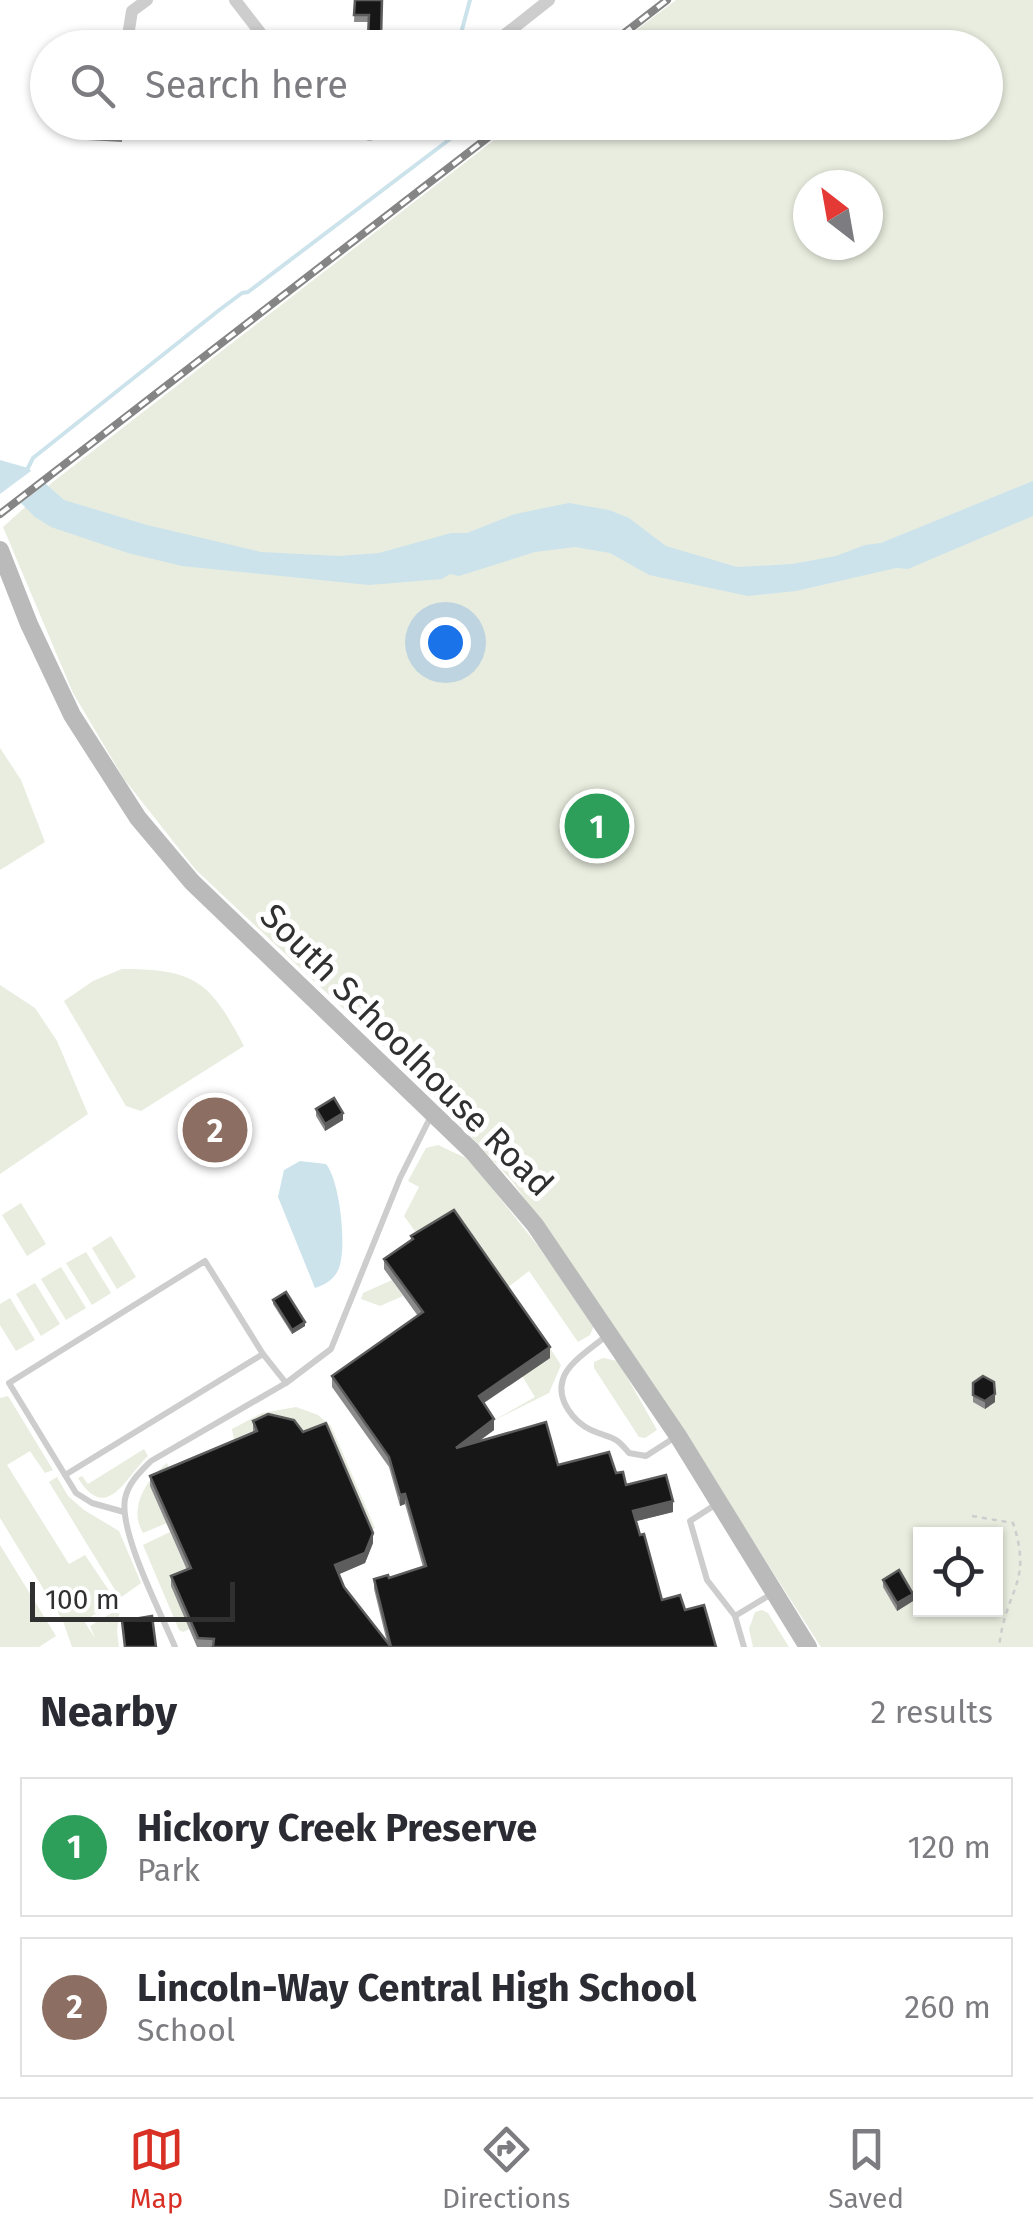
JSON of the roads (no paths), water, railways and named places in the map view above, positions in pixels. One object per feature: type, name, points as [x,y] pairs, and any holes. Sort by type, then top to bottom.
[{"type":"street","points":[[129,30],[132,11],[147,0]]},
{"type":"street","points":[[236,0],[258,30]]},
{"type":"street","points":[[511,30],[550,0]]},
{"type":"street","name":"South Schoolhouse Road","points":[[0,550],[29,624],[72,715],[138,818],[192,882],[472,1152],[534,1224],[678,1436],[808,1647]]},
{"type":"lane","points":[[175,1647],[132,1544],[124,1512],[125,1496],[134,1478],[151,1461],[286,1383],[331,1348],[400,1178],[432,1113]]},
{"type":"lane","points":[[124,1512],[82,1499],[8,1382],[204,1260],[263,1354],[286,1383]]},
{"type":"lane","points":[[609,1334],[562,1379],[563,1398],[572,1417],[592,1430],[616,1437],[630,1454],[646,1456],[678,1436]]},
{"type":"lane","points":[[65,1476],[263,1354]]},
{"type":"lane","points":[[718,1503],[690,1520],[707,1580],[736,1616],[744,1647]]},
{"type":"lane","points":[[736,1616],[773,1593]]},
{"type":"water","points":[[0,460],[28,468],[64,500],[261,552],[339,556],[379,553],[451,533],[467,533],[515,514],[569,503],[609,510],[629,518],[666,546],[737,567],[792,564],[881,543],[1033,481],[1033,516],[908,569],[896,568],[796,591],[748,596],[649,575],[610,553],[575,547],[535,552],[459,576],[369,585],[182,566],[51,527],[17,499],[0,497]]},
{"type":"water","points":[[300,1161],[326,1164],[341,1214],[339,1268],[329,1281],[315,1288],[278,1197],[284,1170]]},
{"type":"waterway","points":[[462,30],[470,0]]},
{"type":"waterway","points":[[28,468],[33,458],[218,311],[449,140]]},
{"type":"railway","points":[[628,30],[667,0]]},
{"type":"railway","points":[[0,514],[485,140]]},
{"type":"place","name":"Hickory Creek Preserve","points":[[597,826]]},
{"type":"place","name":"Lincoln-Way Central High School","points":[[215,1130]]}]
